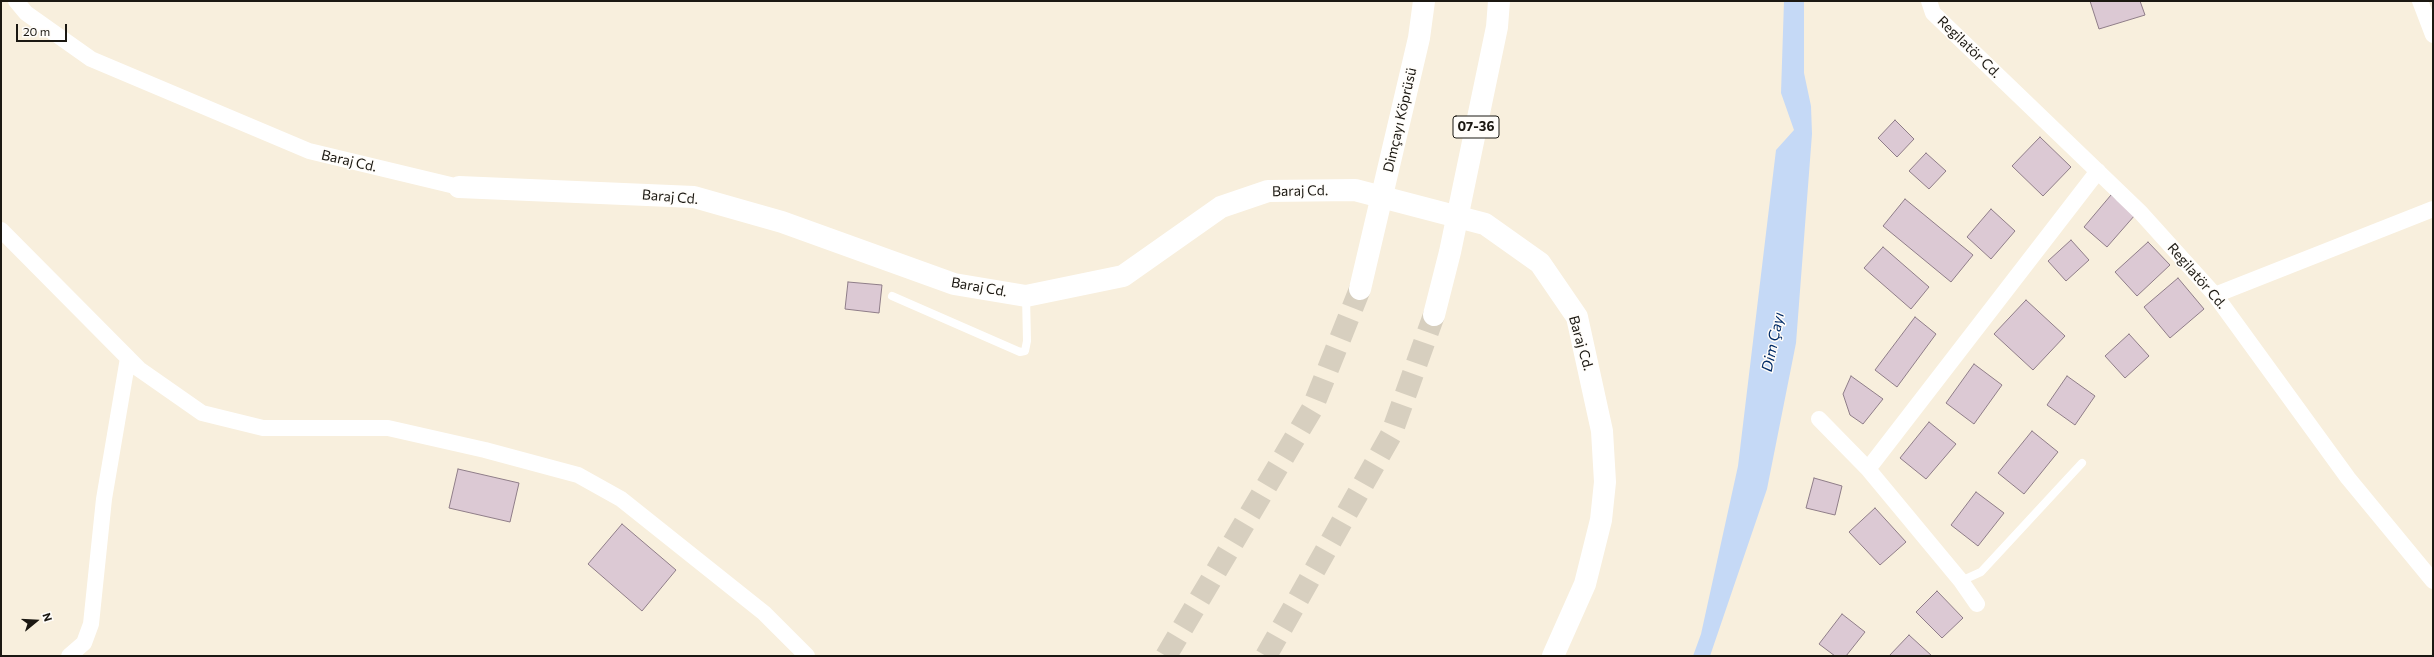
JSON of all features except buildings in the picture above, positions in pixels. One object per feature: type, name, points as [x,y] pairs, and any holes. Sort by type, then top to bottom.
[{"type":"main road","name":"Dimçayı Köprüsü","points":[[1360,289],[1419,38],[1424,1]]},
{"type":"main road","name":"07-36","points":[[1434,315],[1450,252],[1497,27],[1499,1]]},
{"type":"main road","name":"Baraj Cd.","points":[[459,187],[694,197],[782,222],[954,284],[1026,296],[1123,276],[1221,207],[1268,191],[1355,190],[1485,224],[1540,263],[1577,317],[1602,431],[1605,482],[1601,520],[1585,584],[1553,656]]},
{"type":"street","name":"Baraj Cd.","points":[[16,1],[26,12],[91,58],[309,151],[459,187]]},
{"type":"street","name":"Regilatör Cd.","points":[[1929,1],[1933,13],[2142,213],[2215,295],[2348,478],[2433,581]]},
{"type":"street","points":[[2420,1],[2433,35]]},
{"type":"street","points":[[1868,469],[2098,171]]},
{"type":"street","points":[[2215,295],[2433,209]]},
{"type":"street","points":[[1,230],[128,358],[139,368],[202,413],[263,428],[388,428],[485,450],[578,475],[621,499],[764,613],[807,656]]},
{"type":"street","points":[[69,656],[84,643],[90,624],[104,499],[128,358]]},
{"type":"street","points":[[1819,419],[1868,469],[1961,581],[1977,604]]},
{"type":"lane","points":[[892,296],[1020,352],[1025,351],[1027,341],[1026,296]]},
{"type":"lane","points":[[1961,581],[1981,572],[2082,463]]},
{"type":"water","name":"Dim Çayı","points":[[1784,1],[1804,1],[1804,73],[1811,106],[1812,134],[1796,343],[1767,489],[1710,656],[1693,656],[1701,634],[1738,466],[1776,150],[1794,130],[1781,93]]},
{"type":"tunnel","points":[[1166,656],[1312,409],[1360,289]]},
{"type":"tunnel","points":[[1266,656],[1391,435],[1434,315]]}]
